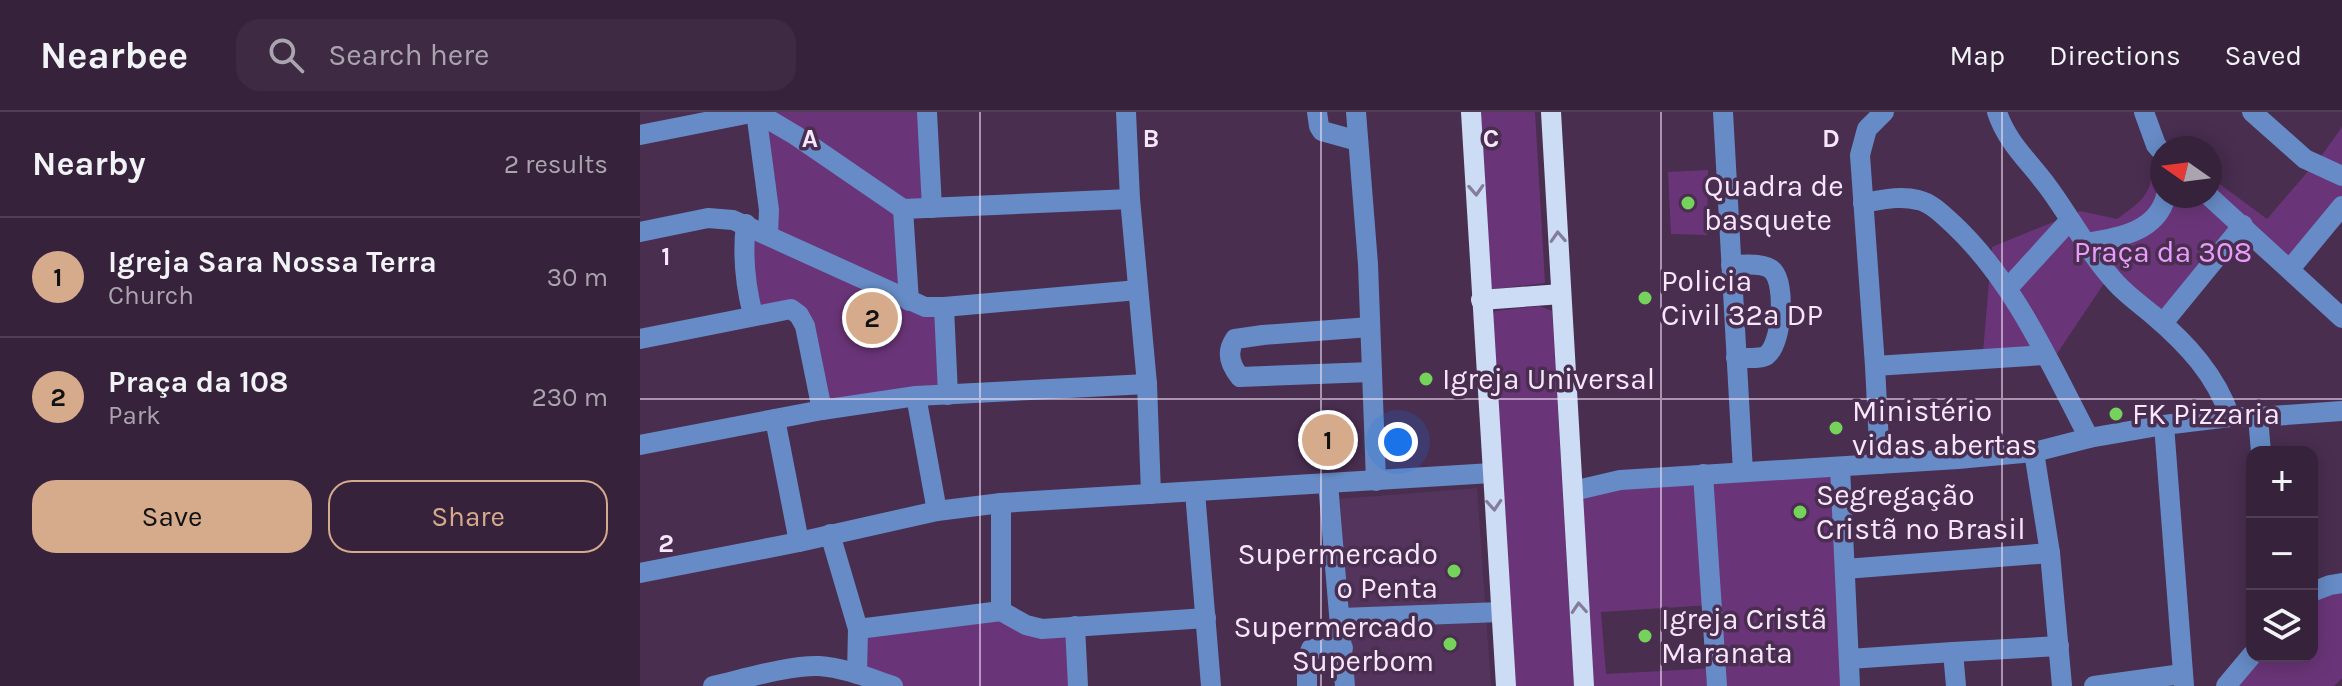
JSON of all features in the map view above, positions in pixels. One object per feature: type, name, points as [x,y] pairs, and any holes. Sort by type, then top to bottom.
[{"type":"main road","points":[[1471,112],[1506,686]]},
{"type":"main road","points":[[1551,112],[1584,686]]},
{"type":"main road","points":[[1481,300],[1561,294]]},
{"type":"street","points":[[640,135],[678,120],[756,112],[903,209],[1130,199]]},
{"type":"street","points":[[756,112],[769,210],[768,235]]},
{"type":"street","points":[[927,112],[932,208]]},
{"type":"street","points":[[1126,112],[1130,199],[1147,384],[1151,494]]},
{"type":"street","points":[[1317,112],[1322,131],[1358,141]]},
{"type":"street","points":[[1356,112],[1376,481]]},
{"type":"street","points":[[1723,112],[1743,472]]},
{"type":"street","points":[[1880,464],[1860,155],[1867,129],[1884,112]]},
{"type":"street","points":[[1997,112],[2003,129],[2020,155],[2047,185],[2117,284],[2163,323],[2208,370],[2230,417]]},
{"type":"street","points":[[2144,112],[2153,136]]},
{"type":"street","points":[[2252,112],[2305,159],[2342,176]]},
{"type":"street","points":[[1863,203],[1887,198],[1924,202],[1969,239],[2008,288],[2089,438]]},
{"type":"street","points":[[2290,269],[2342,206]]},
{"type":"street","points":[[2222,207],[2342,318]]},
{"type":"street","points":[[2087,243],[2135,232],[2161,208]]},
{"type":"street","points":[[903,209],[909,301]]},
{"type":"street","points":[[640,232],[708,218],[733,220],[925,307],[1138,290]]},
{"type":"street","points":[[2008,288],[2070,220]]},
{"type":"street","points":[[746,224],[742,253],[753,315]]},
{"type":"street","points":[[2163,323],[2243,225]]},
{"type":"street","points":[[1731,265],[1769,268],[1776,274],[1780,294],[1779,333],[1769,353],[1763,357],[1736,358]]},
{"type":"street","points":[[944,307],[948,395]]},
{"type":"street","points":[[640,339],[791,309],[803,321],[822,410]]},
{"type":"street","points":[[1370,327],[1235,339],[1230,358],[1233,369],[1240,377],[1372,372]]},
{"type":"street","points":[[1875,366],[2045,355]]},
{"type":"street","points":[[640,445],[822,410],[916,396],[1147,384]]},
{"type":"street","points":[[916,396],[937,511]]},
{"type":"street","points":[[1573,483],[2034,452],[2089,438],[2164,425],[2230,417],[2342,411]]},
{"type":"street","points":[[2258,417],[2260,446]]},
{"type":"street","points":[[775,419],[799,542]]},
{"type":"street","points":[[2094,686],[2183,680],[2164,425]]},
{"type":"street","points":[[2034,452],[2050,553],[2062,686]]},
{"type":"street","points":[[1840,467],[1850,686]]},
{"type":"street","points":[[640,573],[937,511],[1001,503],[1492,473]]},
{"type":"street","points":[[1703,474],[1717,686]]},
{"type":"street","points":[[1328,483],[1345,686]]},
{"type":"street","points":[[1195,492],[1211,686]]},
{"type":"street","points":[[1001,503],[1001,611]]},
{"type":"street","points":[[830,534],[858,629],[857,674]]},
{"type":"street","points":[[1845,569],[2050,553]]},
{"type":"street","points":[[2318,590],[2342,583]]},
{"type":"street","points":[[858,629],[1001,611],[1034,627],[1206,618]]},
{"type":"street","points":[[1341,618],[1501,612]]},
{"type":"street","points":[[1075,626],[1078,686]]},
{"type":"street","points":[[1849,659],[2059,646]]},
{"type":"street","points":[[1307,686],[1307,659],[1311,649],[1343,648]]},
{"type":"street","points":[[1953,652],[1956,686]]},
{"type":"street","points":[[2226,686],[2246,662]]},
{"type":"street","points":[[713,686],[808,667],[837,669],[893,686]]},
{"type":"shaded area","points":[[1477,488],[1491,686],[1353,686],[1340,499]]},
{"type":"green space","points":[[756,112],[927,112],[932,208],[904,209],[909,301],[944,307],[948,395],[822,410],[803,321],[753,315],[746,224],[767,234]]},
{"type":"green space","points":[[1477,112],[1535,112],[1545,283],[1486,290]]},
{"type":"green space","name":"Praça da 308","points":[[2342,127],[2342,218],[2290,282],[2241,241],[2174,322],[2107,279],[2052,361],[1982,364],[1992,247],[2080,211],[2117,219],[2142,199],[2150,186],[2150,208],[2222,208],[2222,186],[2267,219]]},
{"type":"green space","name":"Quadra de basquete","points":[[1708,170],[1707,235],[1671,234],[1668,172]]},
{"type":"green space","points":[[1539,306],[1552,311],[1574,686],[1513,686],[1490,319],[1495,311]]},
{"type":"green space","points":[[1837,469],[1850,686],[1586,686],[1572,481]],"holes":[[[1711,605],[1716,668],[1606,674],[1601,612]]]},
{"type":"green space","points":[[2342,591],[2342,678],[2334,686],[2231,686],[2249,662],[2318,662],[2318,598]]},
{"type":"green space","points":[[1001,611],[1075,626],[1078,686],[893,686],[857,674],[858,629]]},
{"type":"place","name":"Quadra de basquete","points":[[1688,203]]},
{"type":"place","name":"Policia Civil 32a DP","points":[[1645,298]]},
{"type":"place","name":"Praça da 108","points":[[872,318]]},
{"type":"place","name":"Igreja Universal","points":[[1426,379]]},
{"type":"place","name":"FK Pizzaria","points":[[2116,414]]},
{"type":"place","name":"Ministério vidas abertas","points":[[1836,428]]},
{"type":"place","name":"Igreja Sara Nossa Terra","points":[[1328,440]]},
{"type":"place","name":"Segregação Cristã no Brasil","points":[[1800,512]]},
{"type":"place","name":"Supermercado o Penta","points":[[1454,571]]},
{"type":"place","name":"Igreja Cristã Maranata","points":[[1645,636]]},
{"type":"place","name":"Supermercado Superbom","points":[[1450,644]]}]
